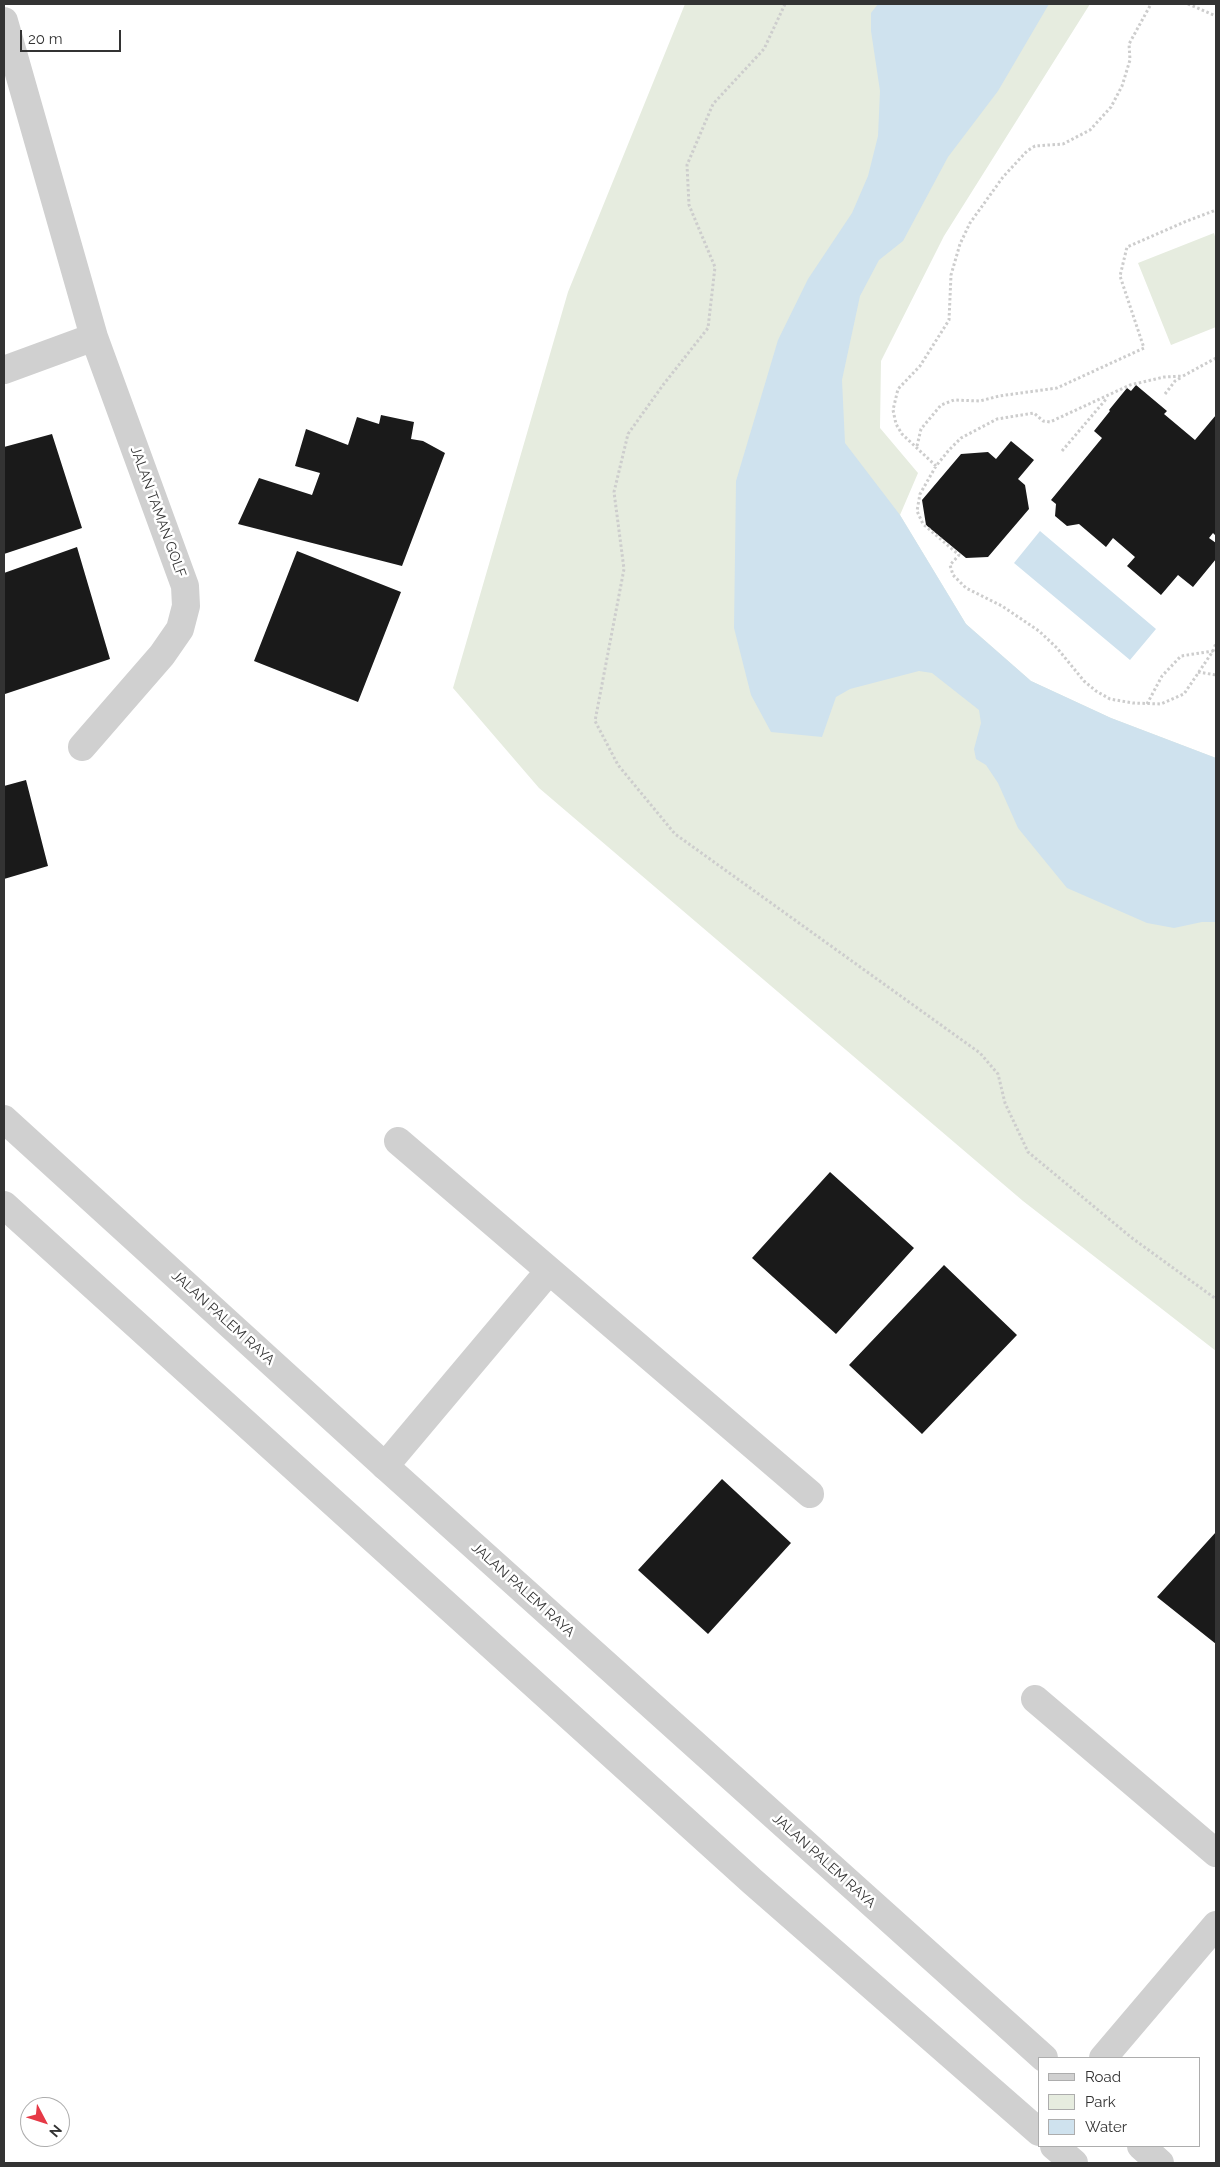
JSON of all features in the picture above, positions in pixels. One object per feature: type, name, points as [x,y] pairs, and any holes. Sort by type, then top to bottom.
[{"type":"street","name":"JALAN TAMAN GOLF","points":[[4,21],[94,337],[180,567],[185,586],[186,606],[180,629],[162,655],[82,747]]},
{"type":"street","points":[[4,370],[94,337]]},
{"type":"street","name":"JALAN PALEM RAYA","points":[[4,1119],[384,1466],[1043,2057]]},
{"type":"street","points":[[398,1141],[810,1494]]},
{"type":"street","points":[[4,1205],[753,1882],[1038,2131]]},
{"type":"street","points":[[384,1466],[549,1271]]},
{"type":"street","points":[[1035,1699],[1216,1853]]},
{"type":"street","points":[[1104,2057],[1216,1925]]},
{"type":"street","points":[[1055,2147],[1074,2163]]},
{"type":"street","points":[[1142,2147],[1160,2163]]},
{"type":"path","points":[[784,4],[764,49],[713,104],[687,165],[689,205],[715,267],[708,328],[663,385],[628,434],[614,492],[624,569],[595,721],[618,765],[675,834],[980,1053],[998,1074],[1005,1103],[1028,1152],[1132,1238],[1216,1299]]},
{"type":"path","points":[[936,466],[917,446],[902,434],[896,424],[893,410],[898,389],[920,366],[949,320],[951,275],[960,244],[970,223],[1003,177],[1027,151],[1036,146],[1063,144],[1077,137],[1090,130],[1111,107],[1122,86],[1130,60],[1129,44],[1151,4]]},
{"type":"path","points":[[1188,4],[1216,16]]},
{"type":"path","points":[[917,446],[921,429],[941,405],[954,400],[980,402],[1000,396],[1057,388],[1144,348],[1120,276],[1127,247],[1216,210]]},
{"type":"path","points":[[1165,394],[1175,381],[1216,358]]},
{"type":"path","points":[[1183,376],[1164,377],[1130,386],[1050,422],[1043,421],[1034,413],[997,419],[961,438],[936,466],[920,494],[918,511],[923,524],[959,555],[950,565],[953,575],[966,588],[1002,606],[1039,631],[1057,648],[1084,681],[1110,699],[1161,704],[1184,694],[1213,651],[1216,643]]},
{"type":"path","points":[[1062,451],[1109,396]]},
{"type":"path","points":[[1147,704],[1162,676],[1181,656],[1213,651]]},
{"type":"path","points":[[1198,672],[1216,675]]},
{"type":"green space","points":[[685,4],[1090,4],[944,236],[881,361],[880,428],[918,473],[900,515],[966,624],[1031,681],[1111,718],[1216,758],[1216,1351],[1023,1201],[539,788],[453,688],[568,292]]},
{"type":"green space","points":[[1214,233],[1216,240],[1216,327],[1171,345],[1138,263]]},
{"type":"water","points":[[878,4],[1049,4],[998,91],[948,157],[903,241],[879,260],[860,296],[842,380],[845,443],[900,515],[966,624],[1031,681],[1111,718],[1216,758],[1216,922],[1202,922],[1174,928],[1147,923],[1067,888],[1018,828],[998,783],[986,765],[976,759],[974,749],[981,723],[979,710],[932,673],[919,671],[850,689],[836,697],[822,737],[771,732],[751,695],[734,628],[736,481],[778,340],[808,279],[852,213],[868,176],[878,136],[880,91],[871,31],[871,13]]},
{"type":"water","points":[[1040,531],[1156,629],[1130,660],[1014,563]]},
{"type":"building","points":[[1136,385],[1167,411],[1164,414],[1195,440],[1216,415],[1216,536],[1213,533],[1209,538],[1216,543],[1216,559],[1193,587],[1178,575],[1161,595],[1127,566],[1135,557],[1113,538],[1106,547],[1079,524],[1067,526],[1055,516],[1056,504],[1051,500],[1102,438],[1094,431],[1109,410],[1127,388],[1131,391]]},
{"type":"building","points":[[381,415],[414,422],[411,439],[423,441],[445,453],[402,566],[238,524],[259,478],[312,495],[320,473],[295,466],[306,429],[348,445],[357,417],[379,424]]},
{"type":"building","points":[[52,434],[82,528],[4,554],[4,447]]},
{"type":"building","points":[[1011,441],[1034,460],[1018,479],[1025,485],[1029,509],[988,557],[966,558],[926,525],[922,500],[961,454],[988,452],[996,459]]},
{"type":"building","points":[[77,547],[110,659],[5,694],[4,573]]},
{"type":"building","points":[[297,551],[401,592],[358,702],[254,661]]},
{"type":"building","points":[[26,780],[48,866],[4,879],[4,786]]},
{"type":"building","points":[[830,1172],[914,1248],[836,1334],[752,1258]]},
{"type":"building","points":[[944,1265],[1017,1335],[922,1434],[849,1365]]},
{"type":"building","points":[[722,1479],[791,1543],[708,1634],[638,1570]]},
{"type":"building","points":[[1216,1532],[1216,1644],[1157,1597]]}]
